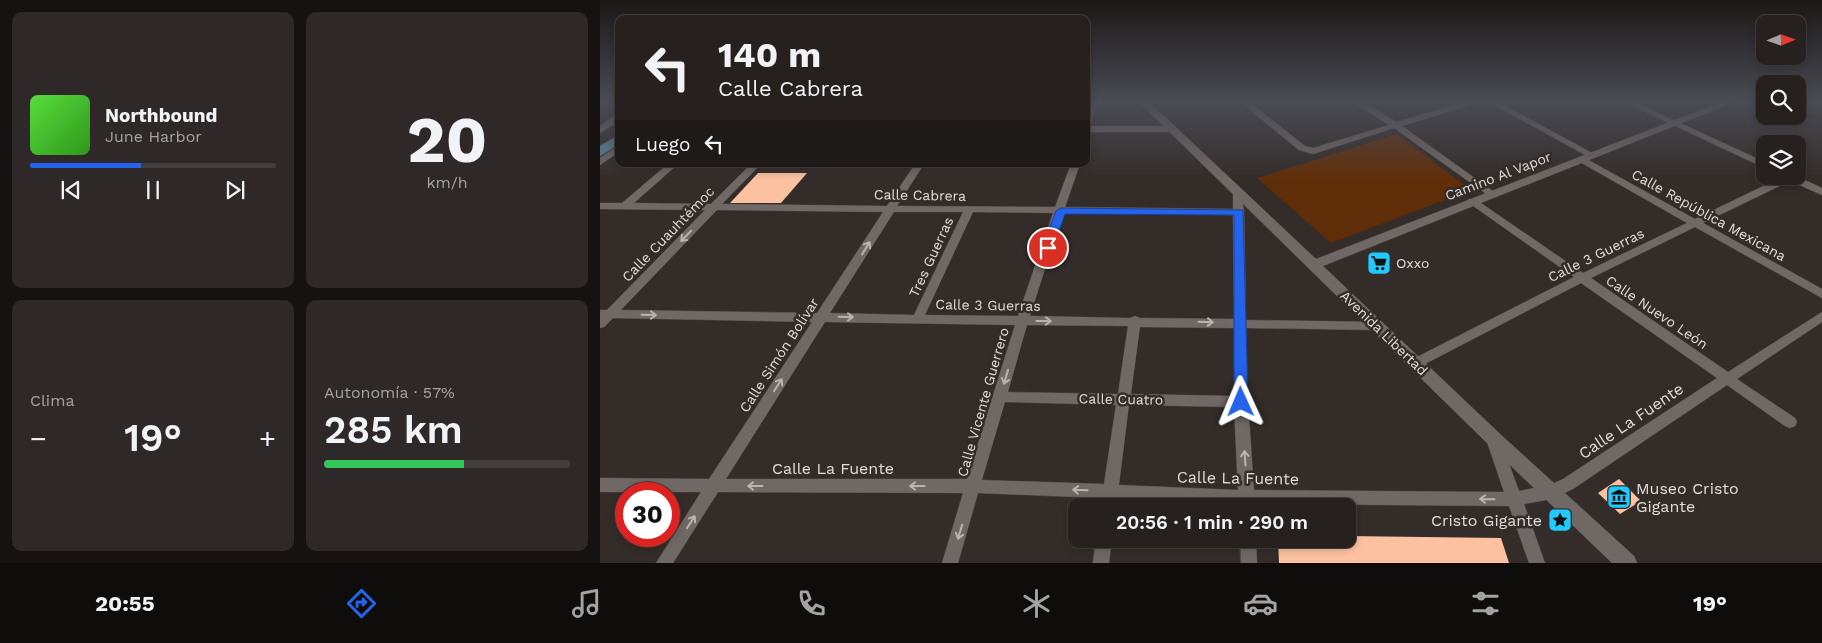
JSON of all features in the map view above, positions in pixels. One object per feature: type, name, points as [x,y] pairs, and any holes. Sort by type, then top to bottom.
[{"type":"main road","points":[[600,152],[615,141]]},
{"type":"street","points":[[1276,127],[1302,148],[1313,151],[1388,127]]},
{"type":"street","points":[[1398,127],[1492,194]]},
{"type":"street","name":"Calle República Mexicana","points":[[1535,127],[1696,224],[1822,294]]},
{"type":"street","name":"Camino Al Vapor","points":[[1313,264],[1665,127]]},
{"type":"street","points":[[1685,127],[1756,161]]},
{"type":"street","points":[[1090,128],[1173,129]]},
{"type":"street","name":"Avenida Libertad","points":[[1173,129],[1493,438],[1627,563]]},
{"type":"street","points":[[600,162],[615,151]]},
{"type":"street","points":[[625,206],[670,167]]},
{"type":"street","name":"Calle Cuauhtémoc","points":[[600,324],[605,314],[753,167]]},
{"type":"street","name":"Calle Simón Bolívar","points":[[664,563],[917,167]]},
{"type":"street","name":"Calle Vicente Guerrero","points":[[950,563],[1022,321],[1061,211],[1074,167]]},
{"type":"street","name":"Calle 3 Guerras","points":[[1416,363],[1581,278],[1773,185]]},
{"type":"street","points":[[1806,185],[1822,192]]},
{"type":"street","points":[[1238,193],[1241,402],[1247,498]]},
{"type":"street","name":"Calle Nuevo León","points":[[1472,201],[1790,422]]},
{"type":"street","name":"Calle Cabrera","points":[[600,206],[1239,212]]},
{"type":"street","name":"Tres Guerras","points":[[918,318],[970,209]]},
{"type":"street","name":"Calle 3 Guerras","points":[[605,314],[1022,321],[1135,320],[1376,326]]},
{"type":"street","name":"Calle La Fuente","points":[[1356,500],[1515,499],[1552,492],[1568,484],[1822,316]]},
{"type":"street","points":[[1109,498],[1135,320]]},
{"type":"street","name":"Calle Cuatro","points":[[1000,397],[1241,402]]},
{"type":"street","points":[[1493,438],[1537,563]]},
{"type":"street","name":"Calle La Fuente","points":[[600,485],[974,486],[1099,498]]},
{"type":"street","points":[[1101,563],[1103,548]]},
{"type":"street","points":[[1248,548],[1249,563]]},
{"type":"shaded area","points":[[1397,134],[1471,190],[1331,243],[1257,178]]},
{"type":"building","points":[[758,173],[807,173],[781,203],[730,203]]},
{"type":"building","name":"Museo Cristo Gigante","points":[[1619,479],[1641,501],[1620,514],[1598,493]]},
{"type":"building","points":[[1356,536],[1501,538],[1509,563],[1279,563],[1278,548],[1356,548]]},
{"type":"place","name":"Oxxo","points":[[1379,263]]},
{"type":"place","name":"Museo Cristo Gigante","points":[[1619,497]]},
{"type":"place","name":"Cristo Gigante","points":[[1560,520]]},
{"type":"route","points":[[1048,248],[1061,211],[1239,212],[1241,402]]}]
